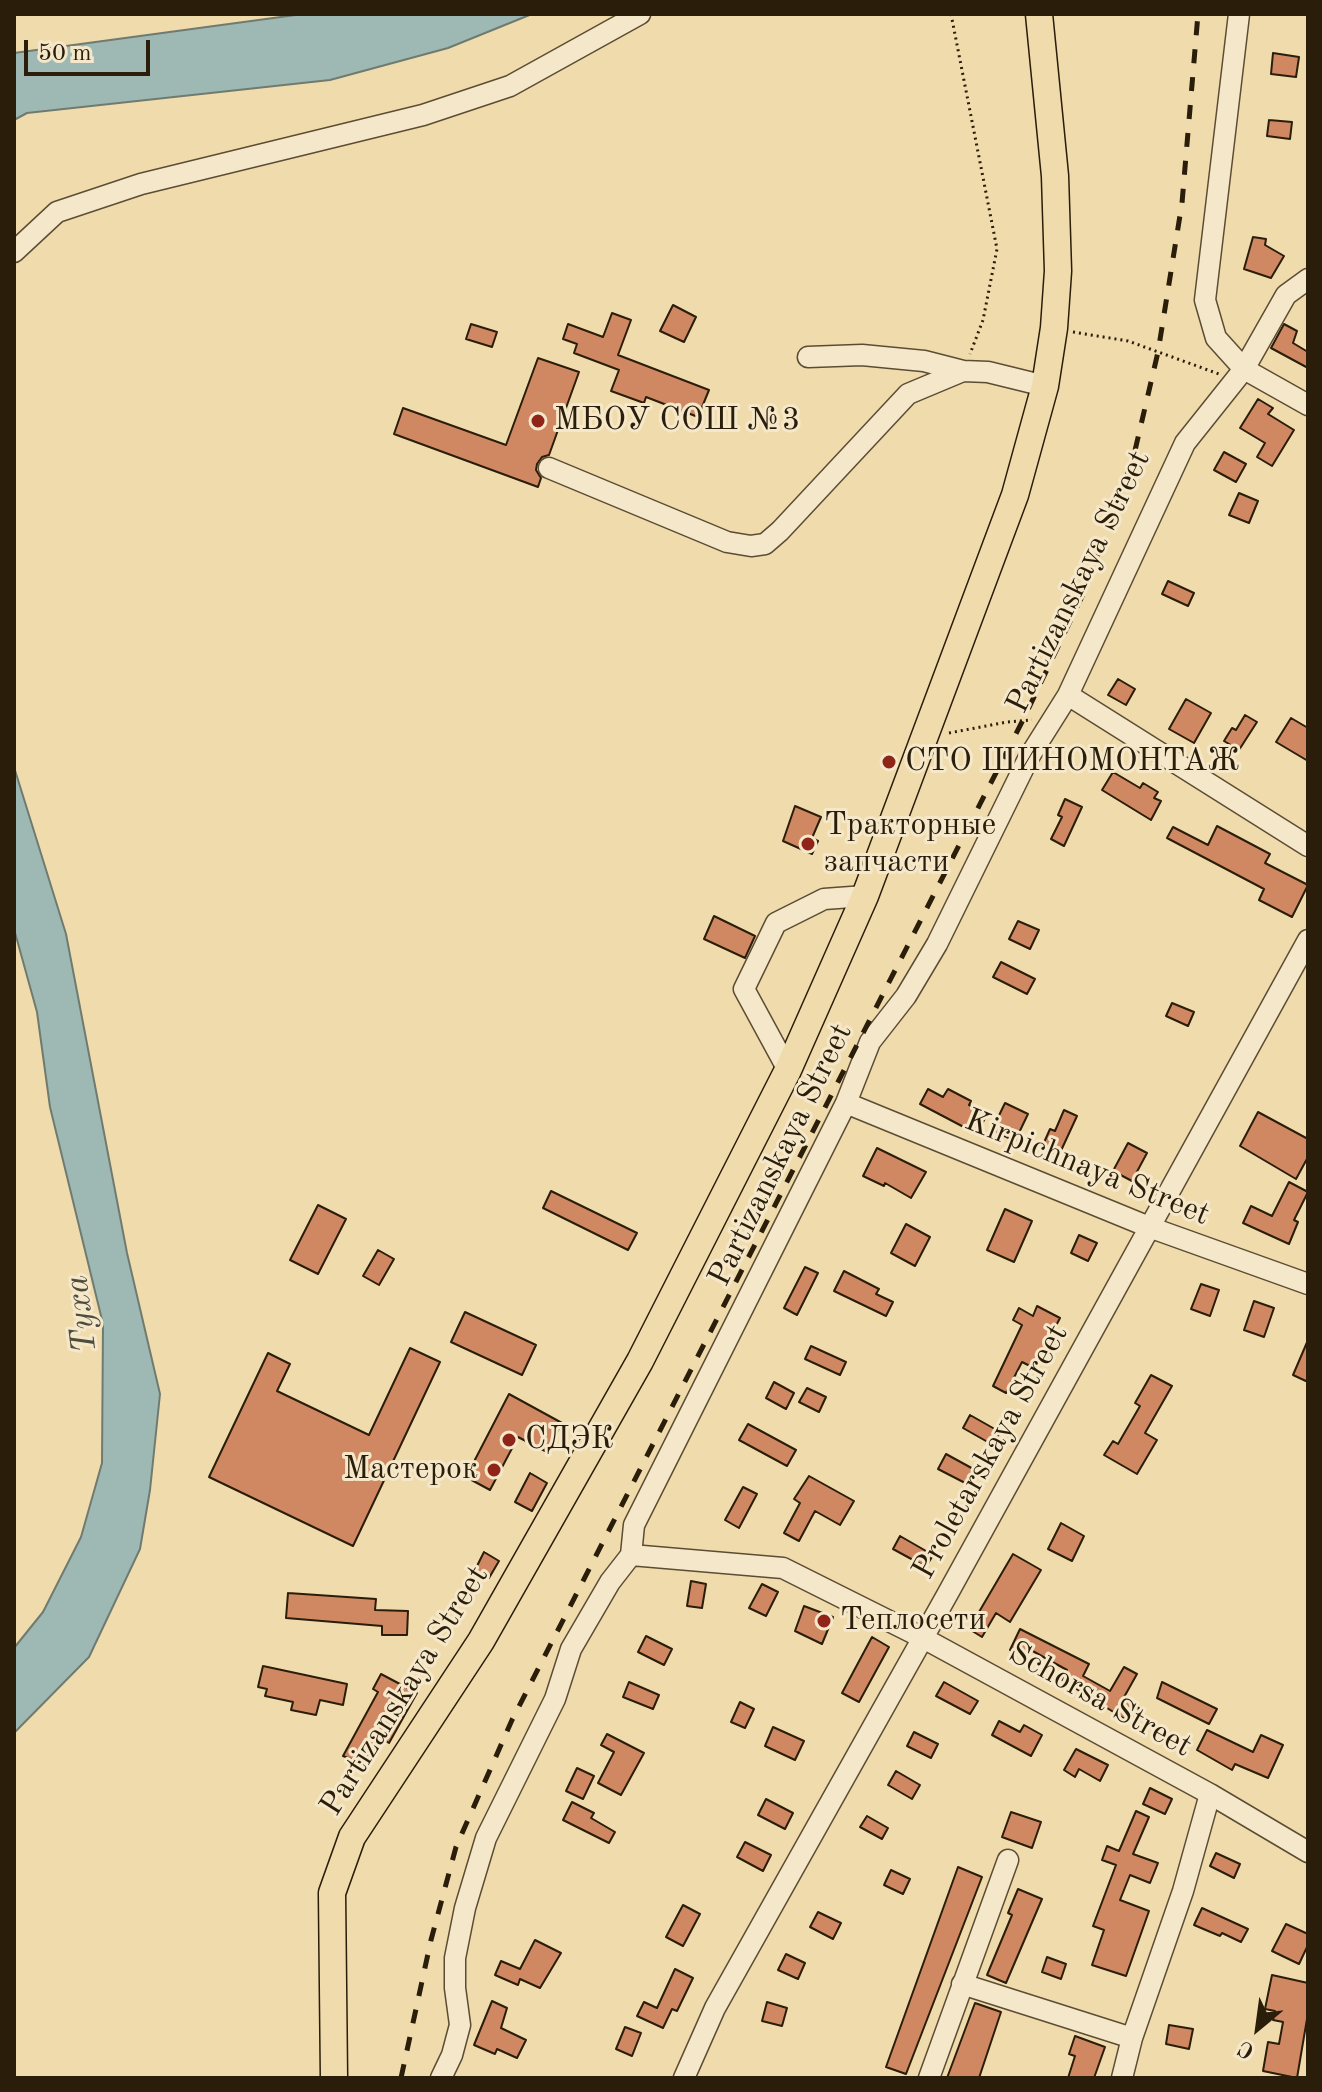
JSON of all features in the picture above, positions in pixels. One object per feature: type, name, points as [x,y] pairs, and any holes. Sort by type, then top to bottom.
[{"type":"main road","name":"Partizanskaya Street","points":[[334,2078],[332,1893],[352,1837],[481,1641],[640,1361],[788,1070],[865,896],[1015,495],[1045,386],[1054,328],[1058,271],[1055,176],[1039,14]]},
{"type":"street","points":[[14,252],[57,212],[141,184],[423,115],[510,86],[640,14]]},
{"type":"street","points":[[1239,14],[1205,300],[1216,338],[1238,375],[1308,405]]},
{"type":"street","name":"Partizanskaya Street","points":[[441,2078],[452,2055],[460,2025],[455,1958],[465,1908],[486,1838],[555,1699],[571,1649],[610,1582],[631,1555],[634,1525],[846,1103],[870,1042],[906,996],[937,944],[1029,757],[1068,695],[1185,443],[1238,375],[1286,295],[1308,279]]},
{"type":"street","points":[[808,357],[878,356],[924,361],[1045,386]]},
{"type":"street","points":[[549,468],[727,542],[751,546],[765,544],[908,394],[963,371]]},
{"type":"street","points":[[1068,695],[1308,846]]},
{"type":"street","points":[[788,1070],[744,989],[776,923],[824,899],[865,896]]},
{"type":"street","name":"Proletarskaya Street","points":[[684,2078],[715,2008],[1308,940]]},
{"type":"street","name":"Kirpichnaya Street","points":[[846,1103],[1149,1227],[1308,1284]]},
{"type":"street","name":"Schorsa Street","points":[[631,1555],[783,1568],[923,1638],[1210,1794],[1308,1852]]},
{"type":"street","points":[[1122,2078],[1132,2038],[1183,1891],[1210,1794]]},
{"type":"street","points":[[929,2078],[1008,1860]]},
{"type":"street","points":[[962,1984],[1132,2038]]},
{"type":"path","points":[[951,14],[997,249],[983,320],[963,371]]},
{"type":"path","points":[[1054,328],[1128,341],[1213,370],[1238,375]]},
{"type":"path","points":[[926,739],[1007,722],[1054,717]]},
{"type":"water","points":[[303,14],[532,14],[448,48],[330,80],[27,113],[14,120],[14,53]]},
{"type":"water","points":[[14,767],[66,934],[127,1253],[160,1394],[140,1549],[89,1657],[14,1733],[14,1648],[43,1612],[81,1537],[102,1463],[103,1324],[50,1107],[37,1012],[14,929]]},
{"type":"building","points":[[1273,53],[1299,57],[1296,77],[1271,74]]},
{"type":"building","points":[[1269,120],[1292,122],[1290,139],[1267,136]]},
{"type":"building","points":[[1253,237],[1266,239],[1265,245],[1284,256],[1271,278],[1244,269]]},
{"type":"building","points":[[673,305],[696,317],[684,342],[660,331]]},
{"type":"building","points":[[612,313],[631,320],[618,355],[709,390],[698,417],[646,397],[644,403],[611,391],[619,370],[574,353],[577,344],[563,339],[568,324],[603,337]]},
{"type":"building","points":[[471,324],[497,332],[492,347],[466,339]]},
{"type":"building","points":[[1284,324],[1297,331],[1293,343],[1308,352],[1308,368],[1271,348]]},
{"type":"building","name":"МБОУ СОШ №3","points":[[538,358],[579,372],[549,455],[542,457],[537,464],[536,470],[541,478],[538,487],[394,434],[403,408],[506,445]]},
{"type":"building","points":[[1258,399],[1273,408],[1268,414],[1294,430],[1272,466],[1257,457],[1265,443],[1240,428]]},
{"type":"building","points":[[1224,452],[1246,464],[1236,482],[1214,470]]},
{"type":"building","points":[[1239,493],[1258,501],[1249,523],[1229,515]]},
{"type":"building","points":[[1168,581],[1194,593],[1188,606],[1162,594]]},
{"type":"building","points":[[1118,679],[1135,689],[1126,705],[1108,695]]},
{"type":"building","points":[[1186,699],[1211,713],[1194,743],[1169,729]]},
{"type":"building","points":[[1245,715],[1257,722],[1239,750],[1224,741],[1232,728],[1236,730]]},
{"type":"building","points":[[1291,718],[1308,728],[1308,761],[1276,742]]},
{"type":"building","points":[[1113,772],[1140,788],[1143,783],[1158,792],[1154,798],[1161,801],[1151,820],[1102,790]]},
{"type":"building","points":[[1065,799],[1082,807],[1064,846],[1051,839],[1062,817],[1058,815]]},
{"type":"building","points":[[795,806],[821,817],[812,838],[818,841],[812,854],[783,841]]},
{"type":"building","points":[[1217,826],[1270,854],[1265,863],[1308,885],[1292,917],[1259,900],[1264,889],[1167,838],[1173,827],[1208,845]]},
{"type":"building","points":[[714,916],[755,936],[745,958],[704,939]]},
{"type":"building","points":[[1018,921],[1039,930],[1030,949],[1009,939]]},
{"type":"building","points":[[1001,962],[1035,979],[1027,994],[993,977]]},
{"type":"building","points":[[1172,1003],[1194,1012],[1188,1026],[1166,1016]]},
{"type":"building","points":[[928,1089],[943,1097],[948,1089],[987,1114],[977,1134],[920,1104]]},
{"type":"building","points":[[1005,1103],[1028,1114],[1015,1141],[992,1130]]},
{"type":"building","points":[[1064,1110],[1077,1116],[1059,1155],[1042,1147],[1050,1129],[1055,1131]]},
{"type":"building","points":[[1258,1112],[1308,1139],[1308,1157],[1296,1179],[1240,1146]]},
{"type":"building","points":[[1128,1143],[1147,1153],[1132,1181],[1113,1171]]},
{"type":"building","points":[[877,1148],[926,1172],[911,1198],[885,1183],[884,1186],[863,1176]]},
{"type":"building","points":[[1289,1182],[1308,1192],[1294,1220],[1298,1222],[1289,1244],[1243,1223],[1251,1206],[1272,1216]]},
{"type":"building","points":[[551,1191],[637,1233],[628,1250],[543,1208]]},
{"type":"building","points":[[318,1205],[346,1219],[318,1274],[290,1260]]},
{"type":"building","points":[[1005,1209],[1032,1221],[1014,1262],[987,1250]]},
{"type":"building","points":[[906,1224],[930,1237],[915,1266],[891,1253]]},
{"type":"building","points":[[1079,1235],[1097,1243],[1088,1261],[1071,1253]]},
{"type":"building","points":[[378,1250],[394,1259],[379,1285],[363,1276]]},
{"type":"building","points":[[805,1267],[818,1273],[797,1315],[784,1308]]},
{"type":"building","points":[[844,1271],[879,1289],[876,1294],[893,1302],[886,1316],[834,1291]]},
{"type":"building","points":[[1201,1284],[1219,1290],[1210,1316],[1191,1309]]},
{"type":"building","points":[[1254,1301],[1274,1308],[1264,1337],[1244,1330]]},
{"type":"building","points":[[1037,1306],[1060,1318],[1034,1368],[1022,1362],[1006,1393],[993,1386],[1022,1325],[1013,1320],[1019,1308],[1033,1316]]},
{"type":"building","points":[[465,1312],[536,1345],[522,1375],[451,1342]]},
{"type":"building","points":[[1308,1340],[1308,1382],[1293,1375]]},
{"type":"building","points":[[811,1346],[846,1362],[840,1375],[805,1359]]},
{"type":"building","points":[[410,1348],[440,1362],[353,1546],[209,1477],[268,1353],[290,1364],[277,1391],[369,1435]]},
{"type":"building","points":[[1151,1375],[1172,1386],[1145,1433],[1157,1440],[1137,1474],[1104,1455],[1113,1441],[1118,1444],[1140,1406],[1135,1403]]},
{"type":"building","points":[[774,1382],[794,1393],[786,1409],[766,1398]]},
{"type":"building","points":[[807,1388],[826,1397],[819,1412],[799,1402]]},
{"type":"building","points":[[509,1394],[562,1423],[547,1452],[518,1437],[490,1490],[466,1477]]},
{"type":"building","points":[[970,1415],[1000,1432],[993,1445],[963,1428]]},
{"type":"building","points":[[748,1424],[796,1450],[787,1466],[739,1440]]},
{"type":"building","points":[[946,1454],[977,1471],[969,1485],[938,1469]]},
{"type":"building","points":[[530,1473],[547,1483],[532,1511],[515,1502]]},
{"type":"building","points":[[809,1476],[854,1501],[840,1525],[815,1511],[799,1541],[784,1533],[800,1503],[794,1499]]},
{"type":"building","points":[[743,1487],[757,1494],[739,1528],[725,1520]]},
{"type":"building","points":[[1061,1523],[1084,1536],[1072,1561],[1048,1549]]},
{"type":"building","points":[[900,1536],[933,1555],[926,1567],[893,1549]]},
{"type":"building","points":[[484,1552],[499,1561],[489,1578],[475,1570]]},
{"type":"building","points":[[1013,1554],[1041,1570],[1010,1622],[996,1613],[982,1637],[969,1629]]},
{"type":"building","points":[[691,1581],[706,1584],[702,1608],[687,1606]]},
{"type":"building","points":[[762,1584],[778,1592],[766,1616],[749,1608]]},
{"type":"building","points":[[288,1593],[376,1599],[375,1610],[408,1611],[407,1635],[382,1635],[382,1626],[286,1618]]},
{"type":"building","points":[[804,1606],[833,1617],[822,1644],[795,1631]]},
{"type":"building","points":[[1020,1629],[1089,1664],[1083,1676],[1110,1691],[1124,1667],[1137,1674],[1123,1699],[1144,1711],[1136,1726],[1062,1680],[1067,1670],[1029,1649],[1025,1657],[1010,1650]]},
{"type":"building","points":[[646,1636],[672,1649],[664,1665],[638,1652]]},
{"type":"building","points":[[872,1637],[889,1647],[859,1702],[842,1693]]},
{"type":"building","points":[[263,1666],[347,1684],[343,1705],[320,1700],[316,1715],[291,1710],[293,1702],[265,1696],[267,1689],[258,1687]]},
{"type":"building","points":[[381,1674],[417,1693],[389,1743],[380,1738],[376,1746],[372,1744],[364,1764],[343,1756],[378,1692],[373,1689]]},
{"type":"building","points":[[629,1682],[659,1695],[653,1709],[623,1697]]},
{"type":"building","points":[[944,1682],[978,1701],[970,1714],[936,1696]]},
{"type":"building","points":[[1162,1682],[1217,1709],[1209,1724],[1157,1698]]},
{"type":"building","points":[[740,1702],[754,1709],[745,1728],[731,1722]]},
{"type":"building","points":[[999,1721],[1020,1732],[1024,1725],[1042,1735],[1031,1756],[992,1735]]},
{"type":"building","points":[[773,1727],[804,1741],[795,1760],[765,1746]]},
{"type":"building","points":[[1207,1730],[1253,1752],[1261,1735],[1283,1745],[1268,1778],[1235,1764],[1232,1770],[1197,1750]]},
{"type":"building","points":[[914,1732],[938,1744],[931,1758],[907,1746]]},
{"type":"building","points":[[607,1734],[644,1753],[621,1795],[598,1783],[614,1752],[601,1745]]},
{"type":"building","points":[[1076,1749],[1108,1765],[1100,1781],[1079,1769],[1075,1777],[1064,1770]]},
{"type":"building","points":[[577,1768],[594,1776],[583,1799],[566,1791]]},
{"type":"building","points":[[896,1771],[920,1785],[912,1799],[888,1785]]},
{"type":"building","points":[[1150,1788],[1172,1799],[1165,1814],[1143,1804]]},
{"type":"building","points":[[766,1799],[793,1813],[785,1829],[758,1815]]},
{"type":"building","points":[[572,1802],[594,1813],[591,1818],[615,1832],[609,1843],[563,1820]]},
{"type":"building","points":[[1136,1811],[1149,1817],[1133,1854],[1158,1863],[1150,1883],[1130,1875],[1120,1900],[1149,1911],[1126,1976],[1092,1965],[1104,1930],[1093,1926],[1116,1865],[1102,1860],[1107,1846],[1119,1851]]},
{"type":"building","points":[[1011,1812],[1041,1822],[1032,1848],[1002,1837]]},
{"type":"building","points":[[867,1816],[888,1828],[882,1839],[860,1827]]},
{"type":"building","points":[[745,1842],[771,1855],[763,1871],[737,1857]]},
{"type":"building","points":[[1216,1853],[1240,1864],[1234,1878],[1210,1866]]},
{"type":"building","points":[[958,1867],[982,1877],[906,2074],[886,2067]]},
{"type":"building","points":[[891,1870],[910,1879],[903,1894],[884,1885]]},
{"type":"building","points":[[1018,1889],[1042,1899],[1006,1983],[987,1975],[1012,1915],[1008,1913]]},
{"type":"building","points":[[683,1905],[700,1914],[683,1946],[666,1937]]},
{"type":"building","points":[[1202,1908],[1248,1929],[1241,1942],[1194,1925]]},
{"type":"building","points":[[818,1912],[841,1923],[833,1939],[810,1927]]},
{"type":"building","points":[[1286,1924],[1308,1934],[1308,1945],[1299,1964],[1272,1951]]},
{"type":"building","points":[[535,1940],[561,1953],[540,1988],[520,1979],[518,1985],[495,1975],[501,1961],[520,1969]]},
{"type":"building","points":[[786,1954],[805,1963],[798,1979],[778,1970]]},
{"type":"building","points":[[1047,1957],[1066,1964],[1061,1979],[1042,1972]]},
{"type":"building","points":[[675,1969],[693,1978],[677,2011],[672,2009],[663,2028],[637,2016],[644,2002],[657,2008]]},
{"type":"building","points":[[1272,1975],[1308,1983],[1308,2013],[1297,2078],[1263,2071],[1268,2042],[1279,2044],[1283,2022],[1273,2020],[1275,2011],[1265,2009]]},
{"type":"building","points":[[492,2001],[507,2008],[501,2028],[526,2040],[517,2058],[497,2049],[495,2054],[474,2045]]},
{"type":"building","points":[[767,2002],[787,2008],[782,2026],[762,2021]]},
{"type":"building","points":[[975,2003],[1001,2012],[979,2078],[947,2078]]},
{"type":"building","points":[[1169,2025],[1193,2029],[1189,2049],[1166,2044]]},
{"type":"building","points":[[625,2027],[641,2033],[632,2056],[616,2049]]},
{"type":"building","points":[[1075,2036],[1105,2047],[1094,2078],[1068,2078],[1075,2056],[1069,2054]]},
{"type":"railway","points":[[401,2078],[431,1940],[456,1847],[512,1720],[1023,720],[1085,590],[1133,459],[1158,352],[1182,203],[1198,14]]},
{"type":"place","name":"МБОУ СОШ №3","points":[[538,421]]},
{"type":"place","name":"СТО ШИНОМОНТАЖ","points":[[889,762]]},
{"type":"place","name":"Тракторные запчасти","points":[[808,844]]},
{"type":"place","name":"СДЭК","points":[[509,1440]]},
{"type":"place","name":"Мастерок","points":[[494,1470]]},
{"type":"place","name":"Теплосети","points":[[824,1621]]},
{"type":"water label","name":"Туха","points":[[82,1314]]}]
